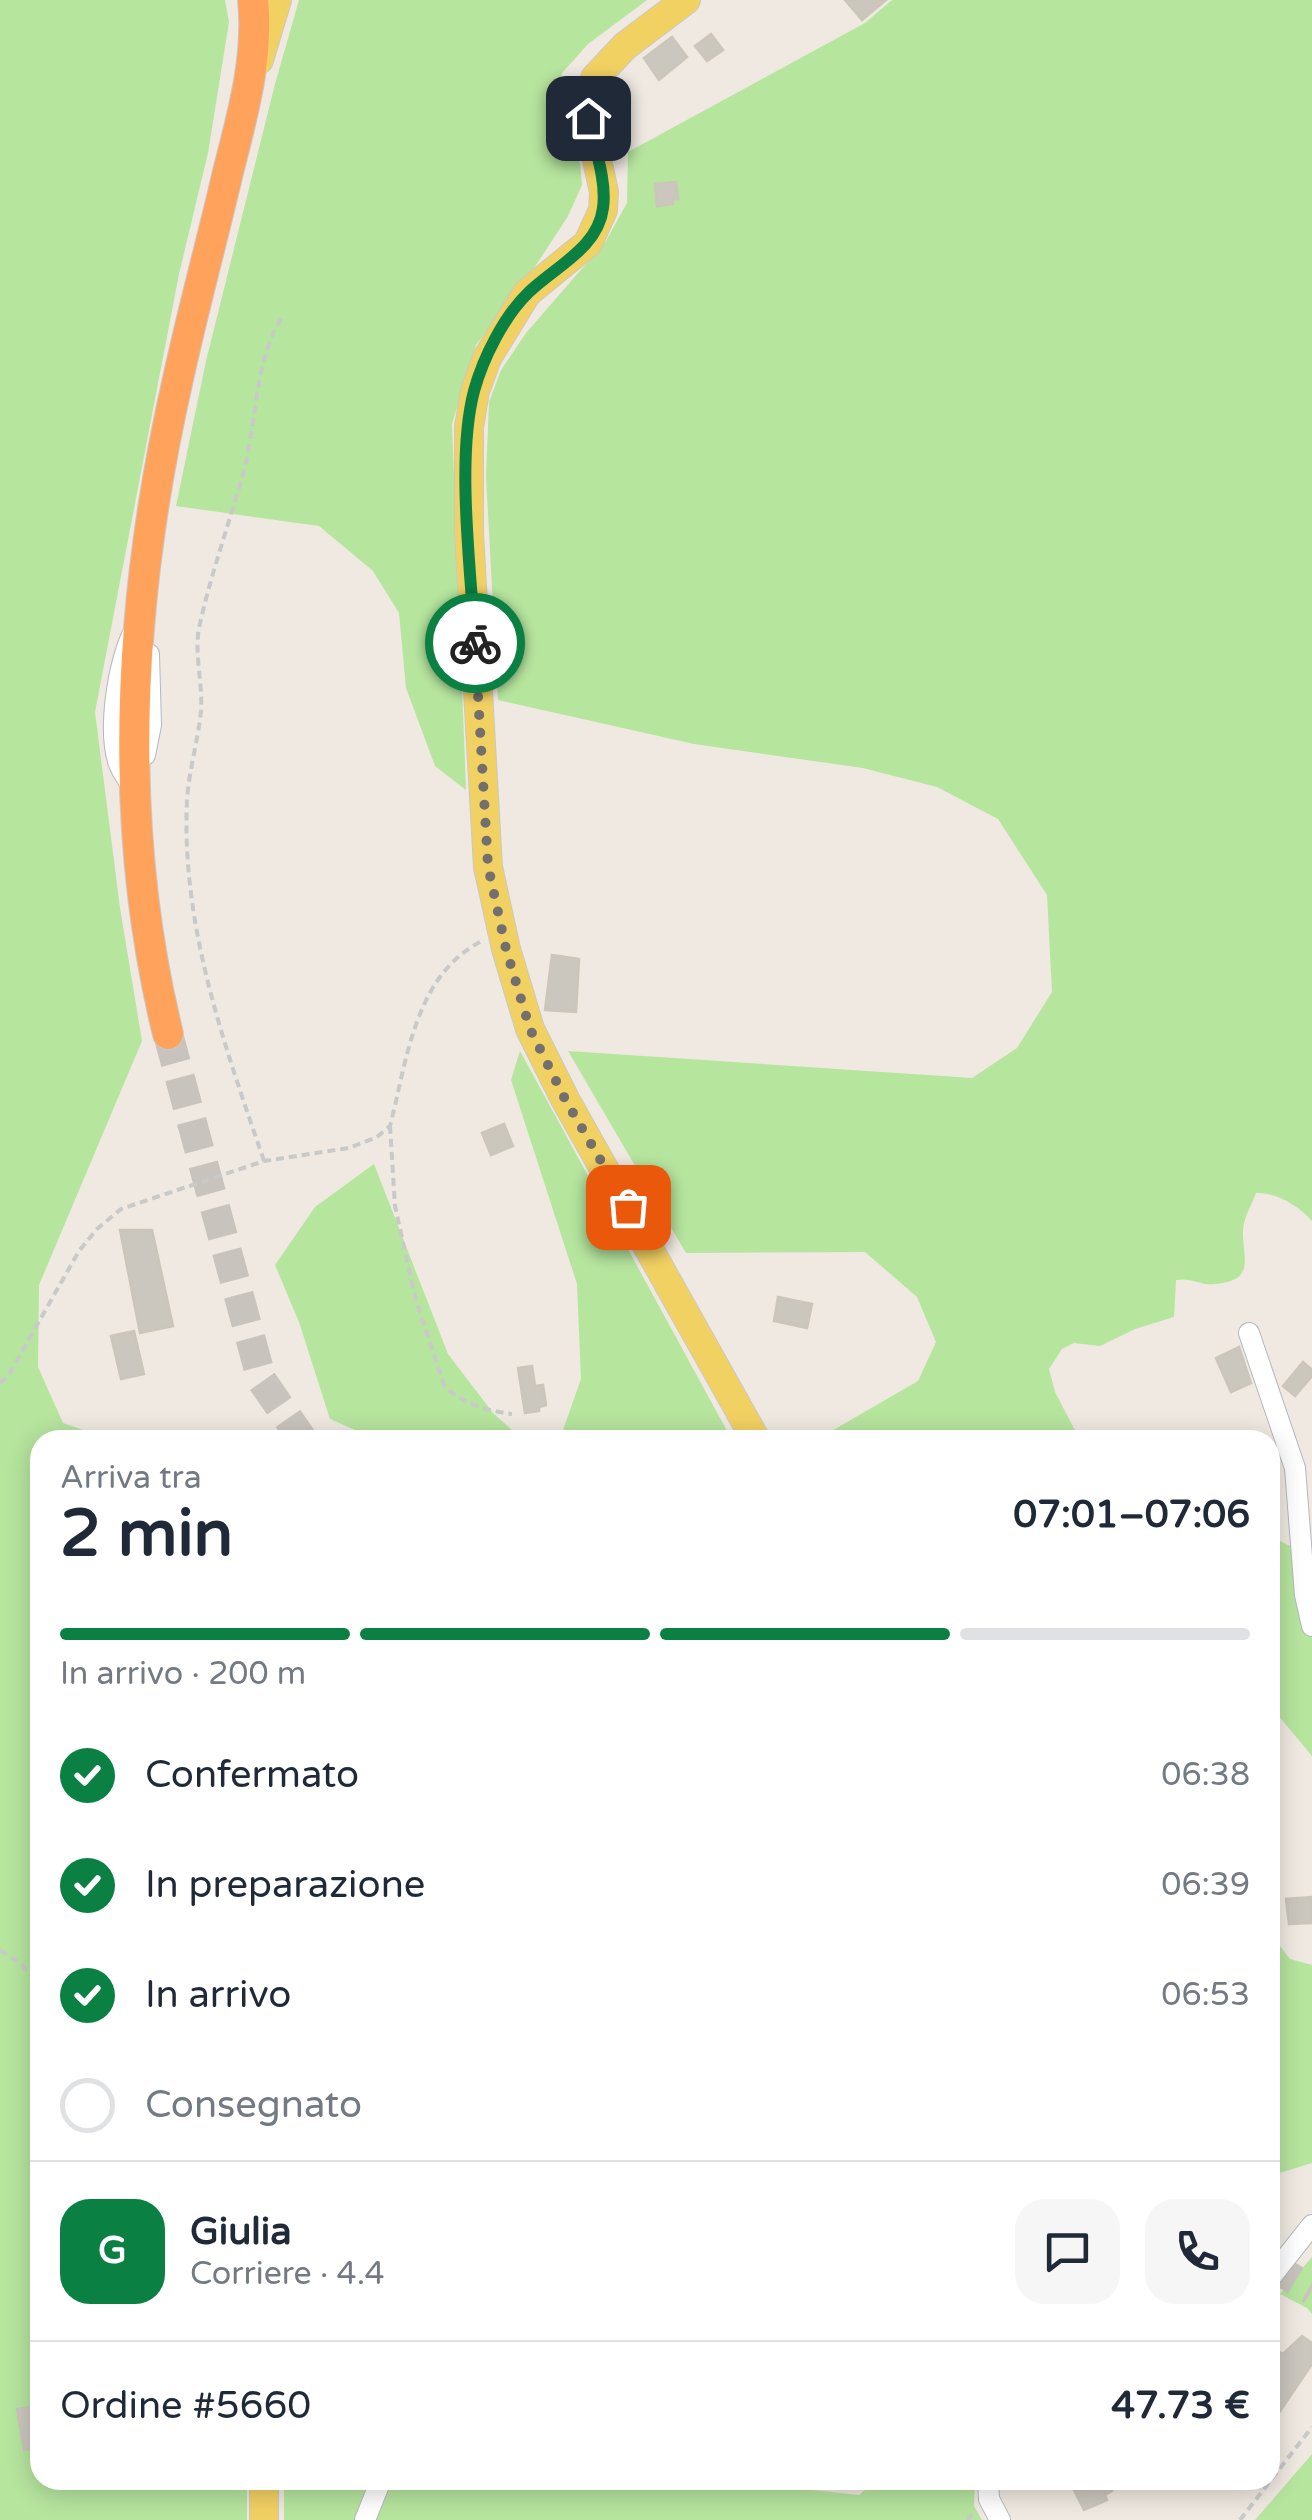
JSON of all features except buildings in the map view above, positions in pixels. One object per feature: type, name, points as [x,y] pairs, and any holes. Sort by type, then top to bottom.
[{"type":"highway","points":[[168,1034],[146,921],[135,790],[133,718],[138,621],[145,555],[174,397],[244,110],[253,0]]},
{"type":"main road","points":[[244,110],[277,0]]},
{"type":"main road","points":[[686,0],[624,46],[595,78],[588,118],[604,192],[603,210],[588,243],[527,293],[512,314],[474,391],[469,427],[469,534],[488,866],[530,1029],[566,1101],[750,1430]]},
{"type":"main road","points":[[264,2490],[264,2520]]},
{"type":"street","points":[[1249,1333],[1295,1468],[1305,1595],[1312,1626]]},
{"type":"street","points":[[1280,2266],[1312,2226]]},
{"type":"street","points":[[365,2520],[377,2490]]},
{"type":"street","points":[[989,2490],[1000,2520]]},
{"type":"path","points":[[264,1160],[222,1041],[206,980],[191,900],[187,800],[201,708],[198,632],[246,464],[258,389],[276,325],[284,315]]},
{"type":"path","points":[[502,930],[467,948],[426,998],[390,1126],[395,1206],[416,1300],[445,1387],[456,1397],[489,1412],[512,1414]]},
{"type":"path","points":[[0,1383],[44,1316],[79,1251],[97,1229],[121,1210],[264,1160],[349,1148],[376,1137],[390,1126]]},
{"type":"path","points":[[0,1950],[30,1975]]},
{"type":"path","points":[[1280,2469],[1312,2428]]},
{"type":"path","points":[[1240,2520],[1263,2490]]},
{"type":"green space","points":[[0,0],[225,0],[229,22],[208,153],[179,274],[95,712],[142,1041],[39,1285],[38,1367],[63,1423],[83,1430],[30,1430],[30,2490],[247,2490],[247,2520],[0,2520]]},
{"type":"green space","points":[[299,0],[647,0],[588,44],[562,73],[557,105],[580,163],[582,185],[568,216],[529,276],[476,345],[452,424],[466,790],[435,766],[406,688],[399,613],[373,571],[319,526],[176,506],[206,361]]},
{"type":"green space","points":[[892,0],[1312,0],[1312,1221],[1287,1201],[1256,1193],[1244,1222],[1244,1266],[1237,1278],[1210,1284],[1176,1280],[1174,1317],[1135,1329],[1100,1346],[1074,1343],[1062,1349],[1049,1369],[1055,1392],[1075,1430],[833,1430],[918,1381],[936,1342],[917,1297],[865,1252],[686,1253],[568,1051],[972,1078],[1017,1048],[1052,992],[1047,895],[998,819],[937,787],[863,768],[694,744],[498,700],[486,476],[489,402],[501,370],[526,333],[606,241],[627,203],[628,152],[865,23]]},
{"type":"green space","points":[[520,1051],[727,1430],[563,1430],[581,1379],[577,1284],[511,1080]]},
{"type":"green space","points":[[374,1164],[448,1354],[493,1413],[512,1430],[355,1430],[330,1419],[299,1322],[275,1265],[315,1207]]},
{"type":"green space","points":[[1280,1541],[1312,1557],[1312,1756],[1280,1718]]},
{"type":"green space","points":[[1280,1946],[1290,1959],[1312,1965],[1312,2163],[1280,2173]]},
{"type":"green space","points":[[1312,2257],[1312,2314],[1280,2294]]},
{"type":"green space","points":[[1312,2454],[1312,2520],[1255,2520]]},
{"type":"green space","points":[[284,2490],[813,2490],[859,2495],[865,2490],[975,2490],[974,2506],[982,2520],[284,2520]]},
{"type":"tunnel","points":[[168,1034],[262,1381],[296,1430]]},
{"type":"tunnel","points":[[1280,2271],[1312,2290]]},
{"type":"way so far","points":[[475,643],[488,866],[506,949],[530,1029],[566,1101],[628,1207]]},
{"type":"route","points":[[475,643],[467,469],[474,391],[500,333],[527,293],[588,243],[597,228],[604,192],[588,118]]}]
